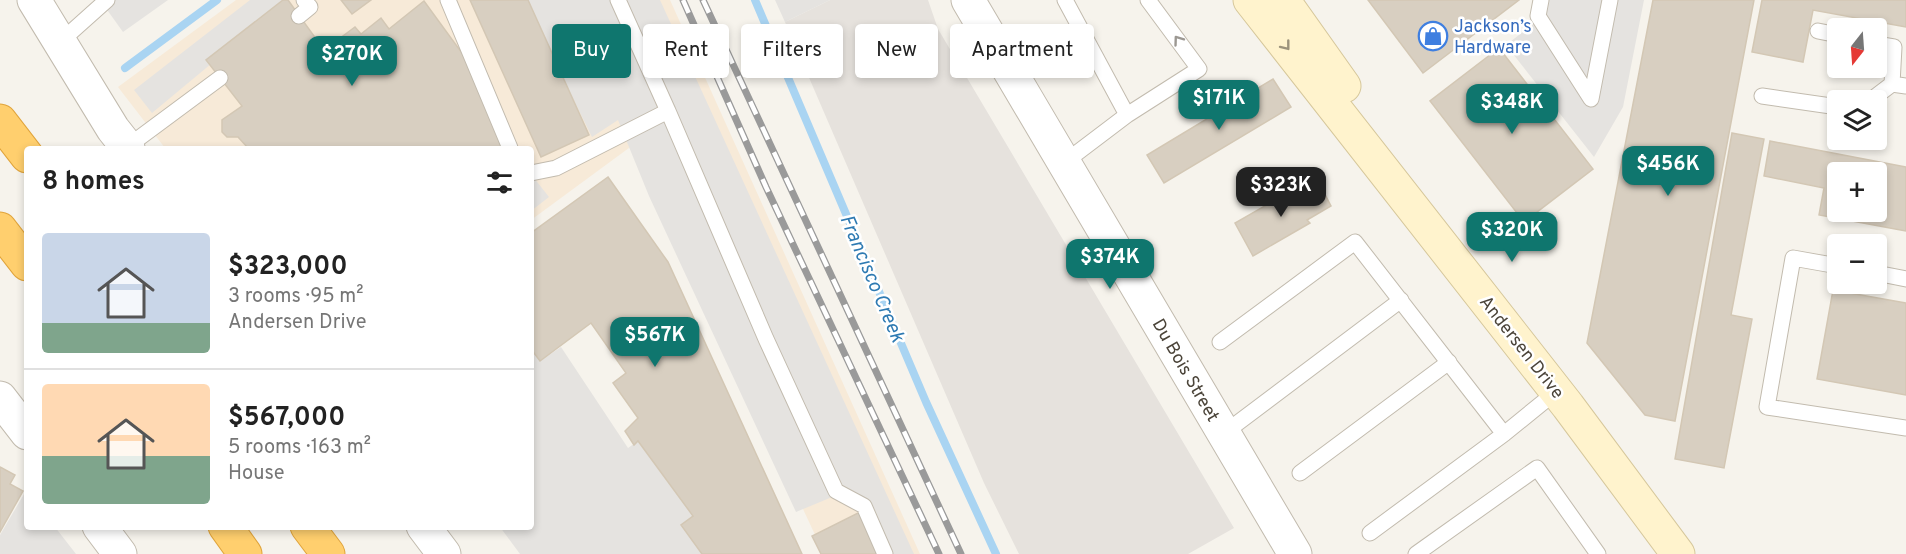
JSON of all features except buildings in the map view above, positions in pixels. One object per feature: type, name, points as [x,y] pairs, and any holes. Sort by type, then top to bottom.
[{"type":"highway","points":[[0,121],[24,152]]},
{"type":"highway","points":[[0,229],[24,260]]},
{"type":"highway","points":[[228,530],[245,554]]},
{"type":"highway","points":[[310,530],[328,554]]},
{"type":"main road","name":"Andersen Drive","points":[[1251,0],[1557,391],[1678,554]]},
{"type":"main road","name":"Andersen Drive","points":[[1283,0],[1350,95],[1703,554]]},
{"type":"street","points":[[34,0],[127,146]]},
{"type":"street","name":"Du Bois Street","points":[[968,0],[1295,554]]},
{"type":"street","points":[[0,398],[24,429]]},
{"type":"street","points":[[102,530],[120,554]]},
{"type":"street","points":[[426,530],[444,554]]},
{"type":"lane","points":[[60,42],[107,0]]},
{"type":"lane","points":[[299,16],[310,8],[304,0]]},
{"type":"lane","points":[[448,0],[509,146]]},
{"type":"lane","points":[[618,0],[766,339],[836,491],[864,506],[885,554]]},
{"type":"lane","points":[[1065,0],[1127,115]]},
{"type":"lane","points":[[1065,162],[1127,115],[1199,69],[1148,0]]},
{"type":"lane","points":[[1541,0],[1538,16],[1591,99],[1610,0]]},
{"type":"lane","points":[[1818,31],[1827,33]]},
{"type":"lane","points":[[1887,46],[1894,47],[1899,85]]},
{"type":"lane","points":[[131,146],[220,78]]},
{"type":"lane","points":[[1762,96],[1827,105]]},
{"type":"lane","points":[[534,172],[556,168],[668,111]]},
{"type":"lane","points":[[1220,342],[1354,242],[1504,434]]},
{"type":"lane","points":[[1827,264],[1793,258],[1767,407],[1906,428]]},
{"type":"lane","points":[[1887,275],[1906,279]]},
{"type":"lane","points":[[1223,434],[1401,300]]},
{"type":"lane","points":[[1300,473],[1449,362]]},
{"type":"lane","points":[[1370,533],[1504,434],[1557,391]]},
{"type":"lane","points":[[1416,554],[1537,468],[1598,554]]},
{"type":"shaded area","points":[[100,0],[168,0],[123,32]]},
{"type":"shaded area","points":[[236,0],[670,0],[681,24],[643,24],[643,78],[705,78],[920,554],[824,554],[633,145],[534,218],[534,146],[163,146],[118,87]]},
{"type":"shaded area","points":[[250,0],[288,0],[152,113],[134,90]]},
{"type":"shaded area","points":[[524,0],[660,0],[671,24],[643,24],[643,78],[696,78],[914,554],[877,554],[849,490],[796,512],[649,196],[618,120],[592,137],[563,78],[631,78],[631,24],[552,24],[552,56]]},
{"type":"shaded area","points":[[775,0],[830,0],[785,22]]},
{"type":"shaded area","points":[[830,0],[928,0],[936,24],[855,24],[855,78],[938,78],[938,29],[950,49],[950,78],[967,78],[1234,528],[1188,554],[1019,554],[984,483],[809,78],[843,78],[843,24],[786,24],[785,22]]},
{"type":"shaded area","points":[[1534,0],[1644,0],[1623,107],[1594,157],[1506,45],[1528,28]]},
{"type":"shaded area","points":[[534,178],[549,197],[534,209]]},
{"type":"shaded area","points":[[561,347],[628,448],[638,441],[693,516],[702,554],[520,554],[502,530],[534,530],[534,353],[540,361]]},
{"type":"shaded area","points":[[24,494],[24,530],[57,530],[76,554],[0,554],[0,535]]},
{"type":"waterway","name":"Francisco Creek","points":[[125,68],[217,0]]},
{"type":"waterway","name":"Francisco Creek","points":[[755,0],[926,402],[996,554]]},
{"type":"railway","points":[[683,0],[766,187],[939,554]]},
{"type":"railway","points":[[703,0],[961,554]]},
{"type":"place","name":"Jackson’s Hardware","points":[[1433,36]]}]
